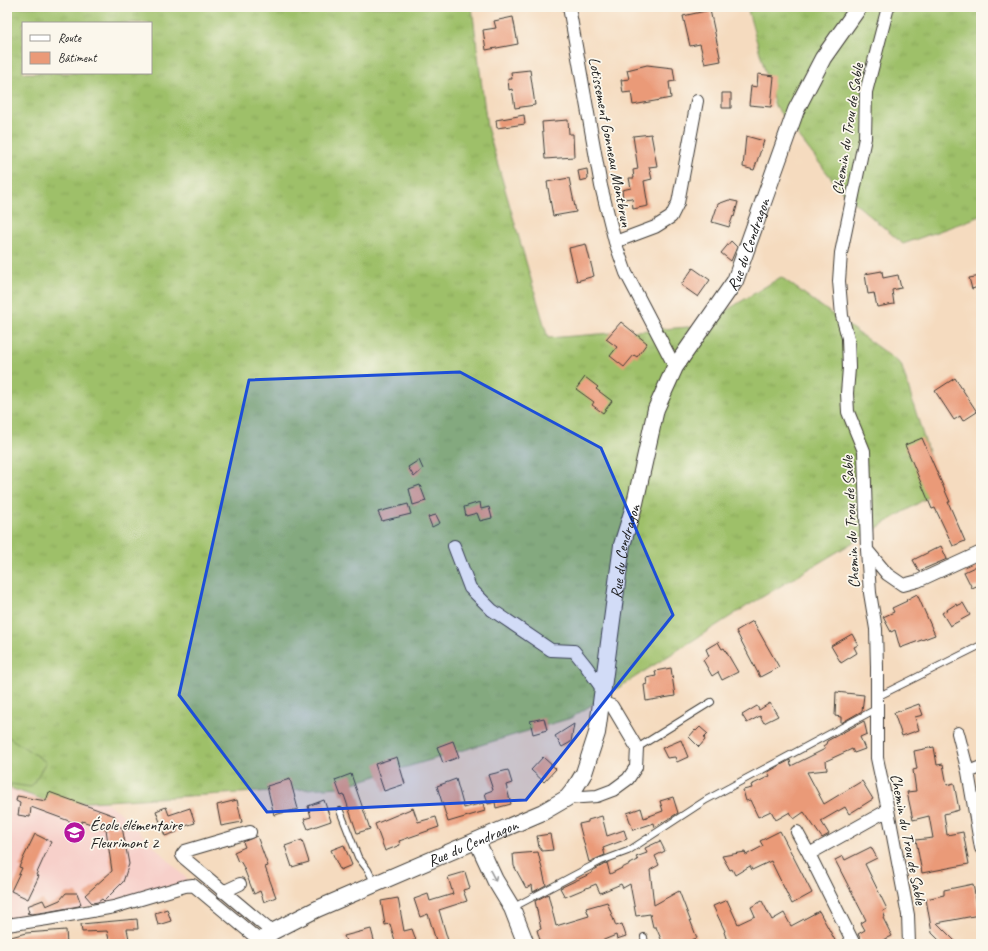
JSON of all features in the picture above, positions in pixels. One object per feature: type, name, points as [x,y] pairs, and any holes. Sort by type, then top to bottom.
[{"type":"main road","name":"Rue du Cendragon","points":[[263,939],[317,908],[543,812],[567,798],[575,788],[584,773],[597,733],[622,545],[635,503],[656,410],[675,367],[734,281],[796,110],[823,58],[858,7]]},
{"type":"main road","points":[[477,841],[495,880],[512,908],[526,944]]},
{"type":"street","name":"Lotissement Gonneau Montbrun","points":[[569,7],[601,186],[615,242],[626,273],[675,367]]},
{"type":"street","name":"Chemin du Trou de Sable","points":[[888,7],[866,92],[866,138],[842,253],[839,281],[842,316],[848,338],[848,412],[864,450],[867,550],[870,593],[876,629],[877,758],[908,916],[909,944]]},
{"type":"street","points":[[615,242],[655,227],[671,217],[678,202],[697,101]]},
{"type":"street","points":[[454,546],[470,588],[492,610],[551,650],[574,651],[586,666],[602,696],[612,706],[637,748],[636,767],[628,780],[613,790],[597,796],[567,798]]},
{"type":"street","points":[[867,550],[887,574],[903,584],[918,581],[981,552]]},
{"type":"street","points":[[958,733],[968,772],[981,848]]},
{"type":"street","points":[[968,772],[981,767]]},
{"type":"street","points":[[809,854],[888,810]]},
{"type":"street","points":[[250,832],[185,851],[182,854],[184,858],[223,892],[263,939]]},
{"type":"street","points":[[797,832],[854,944]]},
{"type":"street","points":[[223,892],[240,884]]},
{"type":"street","points":[[7,925],[48,920],[114,907],[192,885],[263,939]]},
{"type":"lane","points":[[512,908],[601,861],[628,851],[706,800],[981,645]]},
{"type":"lane","points":[[637,748],[711,702]]},
{"type":"lane","points":[[340,811],[358,857],[368,870],[375,884]]},
{"type":"lane","points":[[644,937],[645,944]]},
{"type":"highlighted area","points":[[460,372],[601,448],[673,615],[526,800],[267,812],[179,695],[249,380]]},
{"type":"shaded area","name":"École élémentaire Fleurimont 2","points":[[46,762],[122,814],[193,885],[7,925],[7,804],[10,784]]},
{"type":"green space","points":[[7,7],[472,7],[487,127],[548,338],[701,326],[781,277],[901,364],[940,490],[739,611],[571,718],[340,787],[55,804],[7,787]]},
{"type":"green space","points":[[747,7],[981,7],[981,216],[903,244],[842,192],[775,106]]},
{"type":"green space","points":[[7,736],[46,762],[31,787],[10,784],[7,804]]},
{"type":"building","points":[[710,10],[721,61],[705,64],[700,44],[690,46],[683,16]]},
{"type":"building","points":[[513,17],[518,44],[486,50],[483,30],[496,28],[494,21]]},
{"type":"building","points":[[647,65],[673,68],[675,81],[669,82],[671,98],[633,105],[631,92],[623,93],[621,80],[629,79],[627,70]]},
{"type":"building","points":[[530,70],[535,105],[515,108],[512,89],[509,90],[508,79],[512,79],[511,72]]},
{"type":"building","points":[[758,74],[774,76],[771,107],[749,105],[751,86],[757,87]]},
{"type":"building","points":[[722,93],[731,93],[731,108],[722,108]]},
{"type":"building","points":[[524,115],[525,124],[497,128],[496,120]]},
{"type":"building","points":[[568,120],[569,134],[573,134],[574,157],[545,159],[542,122]]},
{"type":"building","points":[[651,134],[657,166],[649,167],[652,179],[644,181],[648,206],[633,209],[632,198],[623,199],[622,190],[631,188],[629,178],[634,178],[633,170],[638,169],[633,136]]},
{"type":"building","points":[[746,136],[764,141],[754,170],[743,167]]},
{"type":"building","points":[[587,169],[588,179],[580,181],[578,171]]},
{"type":"building","points":[[569,178],[576,212],[553,216],[547,182]]},
{"type":"building","points":[[729,200],[738,202],[734,217],[733,216],[729,227],[712,222],[718,204]]},
{"type":"building","points":[[731,241],[737,247],[731,261],[721,253]]},
{"type":"building","points":[[586,244],[594,276],[577,281],[569,248]]},
{"type":"building","points":[[693,268],[710,280],[698,297],[681,285]]},
{"type":"building","points":[[882,271],[883,278],[898,275],[901,288],[892,290],[894,304],[877,307],[874,293],[868,294],[865,274]]},
{"type":"building","points":[[981,276],[981,286],[972,289],[969,278]]},
{"type":"building","points":[[621,322],[647,343],[637,357],[634,355],[624,367],[610,356],[617,347],[606,339]]},
{"type":"building","points":[[585,377],[598,387],[596,389],[612,401],[603,413],[592,405],[594,402],[576,389]]},
{"type":"building","points":[[955,378],[977,412],[963,421],[960,416],[954,420],[935,391]]},
{"type":"building","points":[[922,438],[965,541],[953,546],[935,508],[932,509],[905,445]]},
{"type":"building","points":[[419,460],[423,469],[414,477],[408,467]]},
{"type":"building","points":[[420,485],[426,501],[413,505],[409,489]]},
{"type":"building","points":[[480,502],[481,509],[489,507],[492,518],[480,521],[477,513],[466,516],[464,507]]},
{"type":"building","points":[[408,504],[411,514],[382,521],[378,512]]},
{"type":"building","points":[[436,515],[440,523],[432,527],[428,517]]},
{"type":"building","points":[[941,546],[947,559],[919,571],[913,560]]},
{"type":"building","points":[[981,564],[981,584],[972,588],[964,572]]},
{"type":"building","points":[[917,594],[935,635],[900,648],[895,630],[891,632],[883,617],[894,612],[892,608],[907,601],[906,600]]},
{"type":"building","points":[[963,603],[970,615],[950,626],[942,613],[956,604],[957,606]]},
{"type":"building","points":[[753,621],[779,667],[760,677],[736,631]]},
{"type":"building","points":[[852,634],[858,645],[854,647],[857,653],[841,663],[831,646]]},
{"type":"building","points":[[718,642],[722,649],[724,648],[738,672],[722,680],[718,672],[712,676],[703,660],[709,656],[706,649]]},
{"type":"building","points":[[671,668],[675,696],[646,701],[644,685],[647,684],[646,678],[656,676],[655,671]]},
{"type":"building","points":[[836,692],[864,695],[862,711],[841,723],[841,717],[835,716]]},
{"type":"building","points":[[770,703],[778,716],[764,723],[760,716],[747,723],[742,715],[757,706],[759,710]]},
{"type":"building","points":[[919,704],[923,715],[915,717],[919,730],[902,736],[894,713]]},
{"type":"building","points":[[544,718],[547,730],[533,734],[530,721]]},
{"type":"building","points":[[864,721],[867,734],[860,737],[865,749],[854,753],[852,749],[826,761],[827,770],[807,772],[824,804],[862,781],[873,799],[849,814],[845,807],[821,821],[829,834],[822,838],[804,812],[794,819],[790,812],[776,820],[771,811],[758,817],[750,800],[746,801],[743,790],[752,788],[751,785],[770,776],[768,772],[790,760],[791,766],[825,749],[823,746],[827,741]]},
{"type":"building","points":[[574,724],[571,742],[562,747],[555,736]]},
{"type":"building","points":[[700,727],[708,734],[699,747],[689,737]]},
{"type":"building","points":[[681,740],[688,757],[677,762],[675,757],[667,758],[662,748]]},
{"type":"building","points":[[453,741],[459,757],[443,763],[437,747]]},
{"type":"building","points":[[934,747],[937,765],[943,764],[947,785],[954,783],[959,810],[944,814],[947,835],[963,832],[969,864],[922,873],[916,840],[933,838],[929,816],[913,820],[907,792],[916,791],[913,770],[917,769],[914,751]]},
{"type":"building","points":[[397,757],[405,784],[384,791],[375,764]]},
{"type":"building","points":[[543,757],[556,769],[544,782],[531,770]]},
{"type":"building","points":[[508,770],[512,783],[506,785],[511,804],[496,808],[495,802],[488,804],[485,793],[493,790],[488,775]]},
{"type":"building","points":[[351,774],[370,829],[357,833],[344,795],[341,796],[335,780]]},
{"type":"building","points":[[290,779],[298,809],[274,815],[267,786]]},
{"type":"building","points":[[456,779],[464,808],[483,803],[485,811],[448,822],[437,786]]},
{"type":"building","points":[[49,792],[115,816],[110,828],[122,827],[129,864],[123,882],[104,901],[102,899],[98,902],[92,903],[85,895],[112,871],[106,829],[82,821],[80,825],[31,807],[30,817],[18,815],[20,803],[16,801],[17,796],[46,801]]},
{"type":"building","points":[[673,797],[678,813],[655,827],[654,823],[633,830],[627,813],[641,808],[644,818],[663,811],[660,801]]},
{"type":"building","points":[[237,800],[242,822],[221,826],[217,805]]},
{"type":"building","points":[[324,800],[331,821],[308,829],[304,819],[311,817],[308,806]]},
{"type":"building","points":[[166,807],[169,815],[190,808],[195,823],[176,829],[177,832],[165,836],[156,811]]},
{"type":"building","points":[[413,808],[418,822],[436,817],[439,827],[399,841],[400,845],[385,851],[375,824]]},
{"type":"building","points":[[602,816],[607,836],[624,830],[627,839],[603,848],[605,855],[589,862],[579,824]]},
{"type":"building","points":[[780,831],[812,893],[792,904],[771,861],[752,870],[750,866],[735,875],[732,869],[730,870],[722,856],[745,852],[746,855],[763,846],[760,841]]},
{"type":"building","points":[[35,834],[51,842],[36,875],[39,876],[28,899],[11,891],[22,868],[19,867]]},
{"type":"building","points":[[550,834],[553,850],[542,851],[539,847],[537,836]]},
{"type":"building","points":[[257,836],[268,866],[265,867],[276,897],[264,902],[260,891],[254,894],[243,866],[240,861],[238,862],[234,852],[245,847],[243,842]]},
{"type":"building","points":[[302,840],[309,862],[292,867],[285,846]]},
{"type":"building","points":[[660,841],[665,851],[655,856],[659,865],[650,870],[654,905],[679,891],[697,938],[681,944],[663,944],[656,927],[653,927],[650,914],[636,916],[630,884],[623,888],[621,884],[600,893],[596,884],[565,897],[560,888],[592,873],[592,871],[607,863],[610,874],[638,860],[636,857],[647,853],[645,848]]},
{"type":"building","points":[[344,845],[352,865],[340,870],[331,850]]},
{"type":"building","points":[[871,847],[877,858],[865,864],[887,909],[883,911],[885,917],[883,918],[892,936],[875,944],[863,944],[858,934],[865,930],[861,923],[866,920],[835,860],[843,856],[845,860]]},
{"type":"building","points":[[538,852],[546,885],[533,892],[532,885],[526,888],[514,866],[513,854]]},
{"type":"building","points":[[465,872],[470,888],[463,890],[467,901],[439,910],[449,944],[437,944],[428,914],[420,917],[414,899],[428,894],[430,901],[453,894],[448,877]]},
{"type":"building","points":[[973,884],[979,915],[937,923],[958,944],[943,944],[932,933],[926,899],[944,895],[944,890]]},
{"type":"building","points":[[66,893],[77,893],[81,904],[79,906],[46,912],[32,914],[27,913],[29,912],[27,906],[43,900],[46,906],[60,900]]},
{"type":"building","points":[[548,894],[556,926],[589,916],[586,908],[607,902],[616,926],[622,924],[626,936],[617,939],[616,935],[594,944],[541,944],[537,930],[541,929],[535,901]]},
{"type":"building","points":[[398,898],[404,931],[412,929],[416,940],[403,944],[396,944],[390,924],[385,925],[381,901]]},
{"type":"building","points":[[727,900],[738,924],[755,916],[751,907],[762,901],[772,920],[784,913],[791,926],[819,911],[837,944],[728,944],[725,931],[713,906]]},
{"type":"building","points":[[167,909],[171,921],[158,925],[155,913]]},
{"type":"building","points":[[137,919],[138,929],[127,929],[130,944],[110,944],[107,931],[82,932],[81,924]]},
{"type":"building","points":[[371,929],[375,944],[347,944],[344,936]]},
{"type":"building","points":[[66,930],[67,944],[7,944],[7,938],[26,933]]},
{"type":"place","name":"École élémentaire Fleurimont 2","points":[[74,833]]}]
